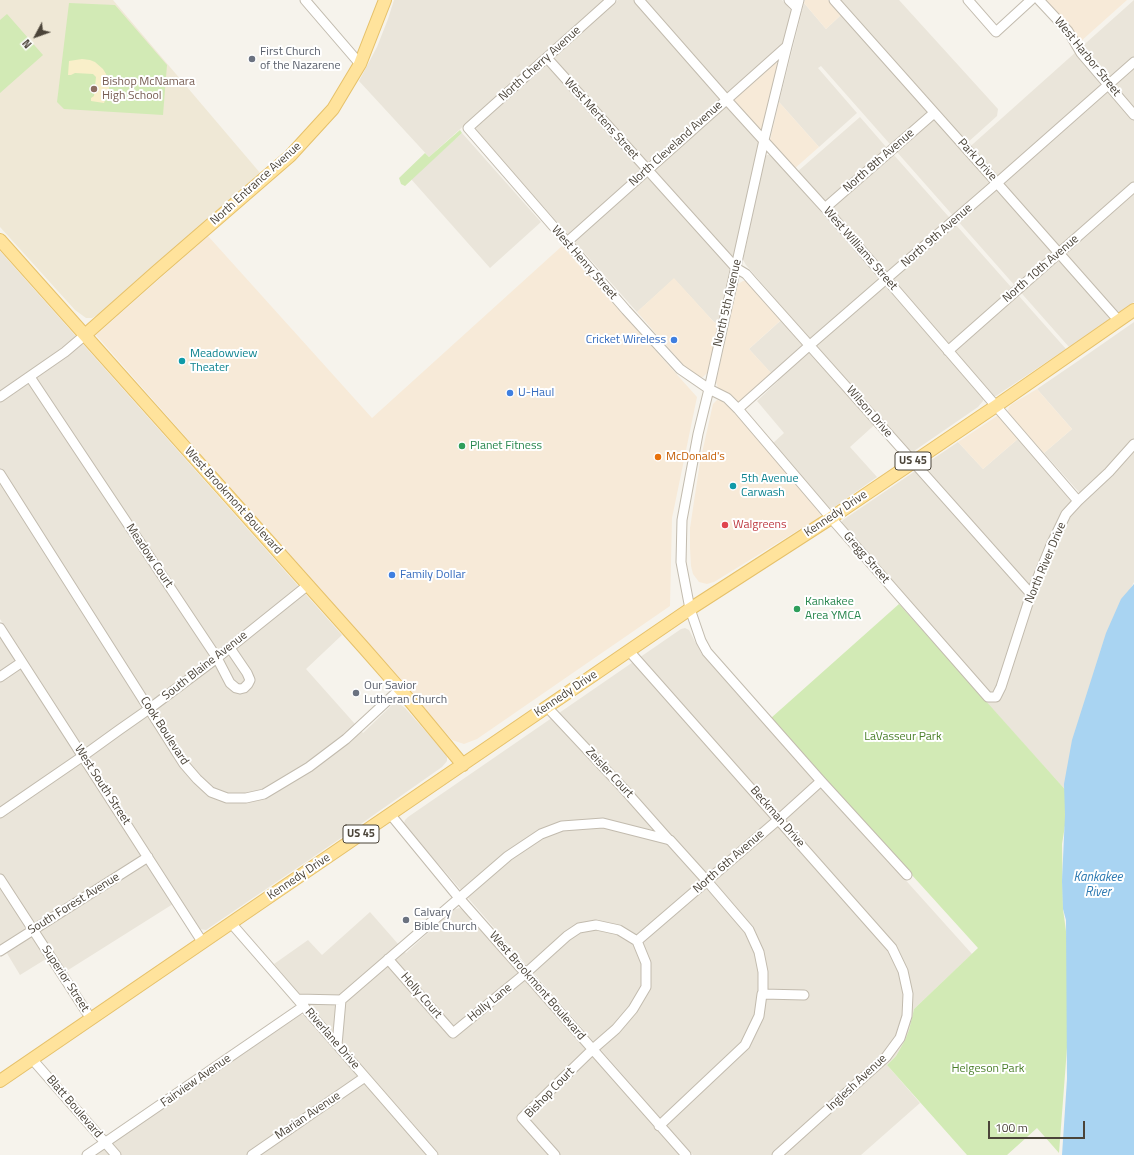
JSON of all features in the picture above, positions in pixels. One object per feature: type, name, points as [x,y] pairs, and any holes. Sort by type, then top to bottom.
[{"type":"main road","name":"North Entrance Avenue","points":[[85,335],[290,156],[333,109],[360,64],[385,0]]},
{"type":"main road","name":"West Brookmont Boulevard","points":[[0,240],[400,689],[463,765]]},
{"type":"main road","name":"Kennedy Drive","points":[[0,1081],[690,609],[831,518],[1134,310]]},
{"type":"street","points":[[305,0],[360,64]]},
{"type":"street","name":"North Cherry Avenue","points":[[468,128],[611,0]]},
{"type":"street","name":"West Williams Street","points":[[639,0],[824,208],[1078,501]]},
{"type":"street","points":[[789,0],[798,4]]},
{"type":"street","name":"Park Drive","points":[[834,0],[1119,321]]},
{"type":"street","points":[[968,0],[996,32],[1031,0]]},
{"type":"street","name":"West Harbor Street","points":[[1039,0],[1068,31],[1080,53],[1134,115]]},
{"type":"street","name":"North 5th Avenue","points":[[798,4],[786,46],[764,140],[698,434],[682,520],[681,562],[690,609],[701,641],[707,652],[821,781],[907,875]]},
{"type":"street","name":"North Cleveland Avenue","points":[[567,242],[786,46]]},
{"type":"street","name":"West Mertens Street","points":[[547,58],[736,268]]},
{"type":"street","name":"North 9th Avenue","points":[[738,409],[998,183],[1134,62]]},
{"type":"street","name":"North 8th Avenue","points":[[824,208],[934,113]]},
{"type":"street","name":"West Henry Street","points":[[468,128],[626,310],[680,369],[709,389]]},
{"type":"street","name":"North 10th Avenue","points":[[948,351],[1134,187]]},
{"type":"street","name":"Wilson Drive","points":[[736,268],[746,274],[1031,594]]},
{"type":"street","points":[[0,397],[65,352],[85,335]]},
{"type":"street","name":"Meadow Court","points":[[30,377],[217,658],[230,682],[236,688],[244,688],[250,680],[230,648]]},
{"type":"street","name":"Gregg Street","points":[[709,389],[727,398],[738,409],[831,518],[988,697]]},
{"type":"street","name":"North River Drive","points":[[988,697],[996,697],[1001,687],[1031,594],[1051,545],[1066,514],[1110,472],[1134,444]]},
{"type":"street","name":"Cook Boulevard","points":[[0,474],[184,764],[211,792],[227,798],[246,798],[264,794],[309,767],[346,739],[400,689]]},
{"type":"street","name":"South Blaine Avenue","points":[[0,813],[149,709],[230,648],[308,585]]},
{"type":"street","name":"West South Street","points":[[0,628],[203,942]]},
{"type":"street","name":"Beckman Drive","points":[[630,651],[892,948],[903,971],[908,994]]},
{"type":"street","points":[[0,677],[22,662]]},
{"type":"street","name":"Zeisler Court","points":[[547,707],[707,881],[749,930],[759,952],[764,972],[763,994],[759,1016],[745,1045],[660,1126]]},
{"type":"street","name":"North 6th Avenue","points":[[637,941],[821,781]]},
{"type":"street","name":"West Brookmont Boulevard","points":[[390,814],[460,898],[686,1155]]},
{"type":"street","points":[[297,998],[341,1000],[508,856],[541,834],[562,826],[603,823],[670,840]]},
{"type":"street","name":"South Forest Avenue","points":[[0,951],[148,857]]},
{"type":"street","name":"Superior Street","points":[[0,879],[91,1019]]},
{"type":"street","name":"Riverlane Drive","points":[[231,923],[433,1155]]},
{"type":"street","points":[[526,973],[579,928],[596,925],[611,928],[619,930],[637,941],[646,963],[646,987],[633,1010],[616,1029],[593,1049]]},
{"type":"street","name":"Holly Court","points":[[388,960],[453,1033]]},
{"type":"street","name":"Holly Lane","points":[[453,1033],[526,973]]},
{"type":"street","points":[[763,994],[804,996]]},
{"type":"street","name":"Inglesh Avenue","points":[[777,1155],[886,1057],[900,1038],[907,1016],[908,994]]},
{"type":"street","points":[[337,1045],[341,1000]]},
{"type":"street","name":"Fairview Avenue","points":[[87,1155],[304,1006]]},
{"type":"street","name":"Bishop Court","points":[[555,1155],[522,1118],[593,1049]]},
{"type":"street","name":"Blatt Boulevard","points":[[32,1059],[116,1155]]},
{"type":"street","name":"Marian Avenue","points":[[252,1155],[365,1077]]},
{"type":"shaded area","name":"Bishop McNamara High School","points":[[0,0],[113,0],[261,174],[103,312],[92,318],[86,318],[75,310],[0,227]]},
{"type":"shaded area","points":[[394,0],[604,0],[429,157],[359,81],[377,47]]},
{"type":"shaded area","points":[[618,0],[782,0],[792,12],[783,44],[721,98],[759,144],[727,293],[718,325],[674,279],[637,312],[475,130],[478,125]]},
{"type":"shaded area","points":[[805,0],[828,0],[841,15],[826,29],[804,3]]},
{"type":"shaded area","points":[[839,0],[899,0],[998,109],[997,116],[966,144]]},
{"type":"shaded area","points":[[1044,0],[1127,0],[1080,42]]},
{"type":"shaded area","points":[[1134,0],[1134,302],[1069,347],[821,66],[818,68],[857,113],[819,147],[779,102],[804,3],[826,29],[841,15],[964,152]]},
{"type":"shaded area","points":[[775,62],[778,64],[763,127],[760,129],[733,99]]},
{"type":"shaded area","points":[[779,102],[819,147],[794,169],[770,140]]},
{"type":"shaded area","points":[[860,117],[887,148],[825,202],[797,172]]},
{"type":"shaded area","points":[[462,133],[541,222],[490,268],[411,179]]},
{"type":"shaded area","points":[[893,154],[1066,349],[996,396],[993,396],[990,393],[831,212],[831,208]]},
{"type":"shaded area","points":[[767,155],[772,156],[983,398],[983,401],[978,407],[914,451],[909,450],[881,419],[850,447],[877,477],[830,509],[827,508],[772,444],[784,433],[757,401],[778,381],[749,349],[788,314],[743,260],[765,157]]},
{"type":"shaded area","points":[[208,236],[372,418],[562,246],[697,397],[672,518],[670,606],[477,739],[464,744],[452,740],[96,335]]},
{"type":"shaded area","points":[[0,251],[342,635],[306,669],[363,733],[392,705],[398,703],[405,708],[447,757],[447,761],[442,767],[206,930],[200,929],[198,926],[0,619]]},
{"type":"shaded area","points":[[674,278],[718,325],[709,371],[703,377],[700,377],[688,370],[637,312]]},
{"type":"shaded area","points":[[746,281],[749,284],[781,320],[749,349],[772,374],[738,403],[718,388],[716,382],[738,284]]},
{"type":"shaded area","points":[[1134,322],[1134,582],[1123,603],[1070,795],[983,699],[986,689],[841,523],[843,520],[958,442],[983,469],[1019,438],[1079,507],[1086,500],[1044,453],[1072,429],[1037,389]]},
{"type":"shaded area","points":[[1037,389],[1072,429],[1044,453],[1008,411],[1012,404]]},
{"type":"shaded area","points":[[717,400],[722,401],[734,411],[821,512],[821,515],[714,582],[707,584],[699,582],[693,574],[691,566],[690,528],[700,462],[713,404]]},
{"type":"shaded area","points":[[999,416],[1019,438],[983,469],[958,442]]},
{"type":"shaded area","points":[[685,628],[689,630],[701,653],[707,660],[972,954],[914,1009],[905,1040],[896,1056],[887,1065],[920,1103],[861,1155],[693,1155],[405,826],[405,820],[408,817],[681,629]]},
{"type":"shaded area","points":[[0,636],[173,904],[65,972],[54,954],[20,975],[2,945],[0,945]]},
{"type":"shaded area","points":[[459,908],[463,909],[680,1155],[94,1155],[300,1015],[303,1015],[311,1008],[274,964],[308,940],[322,955],[370,912],[406,953],[453,910]]},
{"type":"green space","points":[[69,3],[115,5],[167,65],[163,115],[64,109],[57,102]]},
{"type":"green space","points":[[7,14],[43,55],[0,93],[0,20]]},
{"type":"green space","points":[[460,130],[462,133],[405,186],[401,184],[399,178],[425,153],[429,157]]},
{"type":"green space","name":"LaVasseur Park","points":[[899,604],[1070,795],[1062,844],[1063,909],[1068,946],[1067,1048],[1059,1153],[1037,1128],[1007,1155],[967,1155],[887,1065],[896,1056],[905,1040],[914,1009],[978,948],[771,718]]},
{"type":"sand","points":[[82,59],[95,62],[106,74],[109,88],[104,103],[91,101],[91,98],[94,96],[96,77],[93,74],[75,73],[68,75],[69,61]]},
{"type":"water","name":"Kankakee River","points":[[1134,584],[1134,1155],[1062,1155],[1067,1079],[1066,920],[1063,909],[1062,881],[1065,815],[1064,784],[1072,740],[1106,633],[1121,599]]},
{"type":"place","name":"First Church of the Nazarene","points":[[252,59]]},
{"type":"place","name":"Bishop McNamara High School","points":[[94,89]]},
{"type":"place","name":"Cricket Wireless","points":[[674,340]]},
{"type":"place","name":"Meadowview Theater","points":[[182,361]]},
{"type":"place","name":"U-Haul","points":[[510,393]]},
{"type":"place","name":"Planet Fitness","points":[[462,446]]},
{"type":"place","name":"McDonald's","points":[[658,457]]},
{"type":"place","name":"5th Avenue Carwash","points":[[733,486]]},
{"type":"place","name":"Walgreens","points":[[725,525]]},
{"type":"place","name":"Family Dollar","points":[[392,575]]},
{"type":"place","name":"Kankakee Area YMCA","points":[[797,609]]},
{"type":"place","name":"Our Savior Lutheran Church","points":[[356,693]]},
{"type":"place","name":"Calvary Bible Church","points":[[406,920]]},
{"type":"park label","name":"Helgeson Park","points":[[988,1069]]}]
